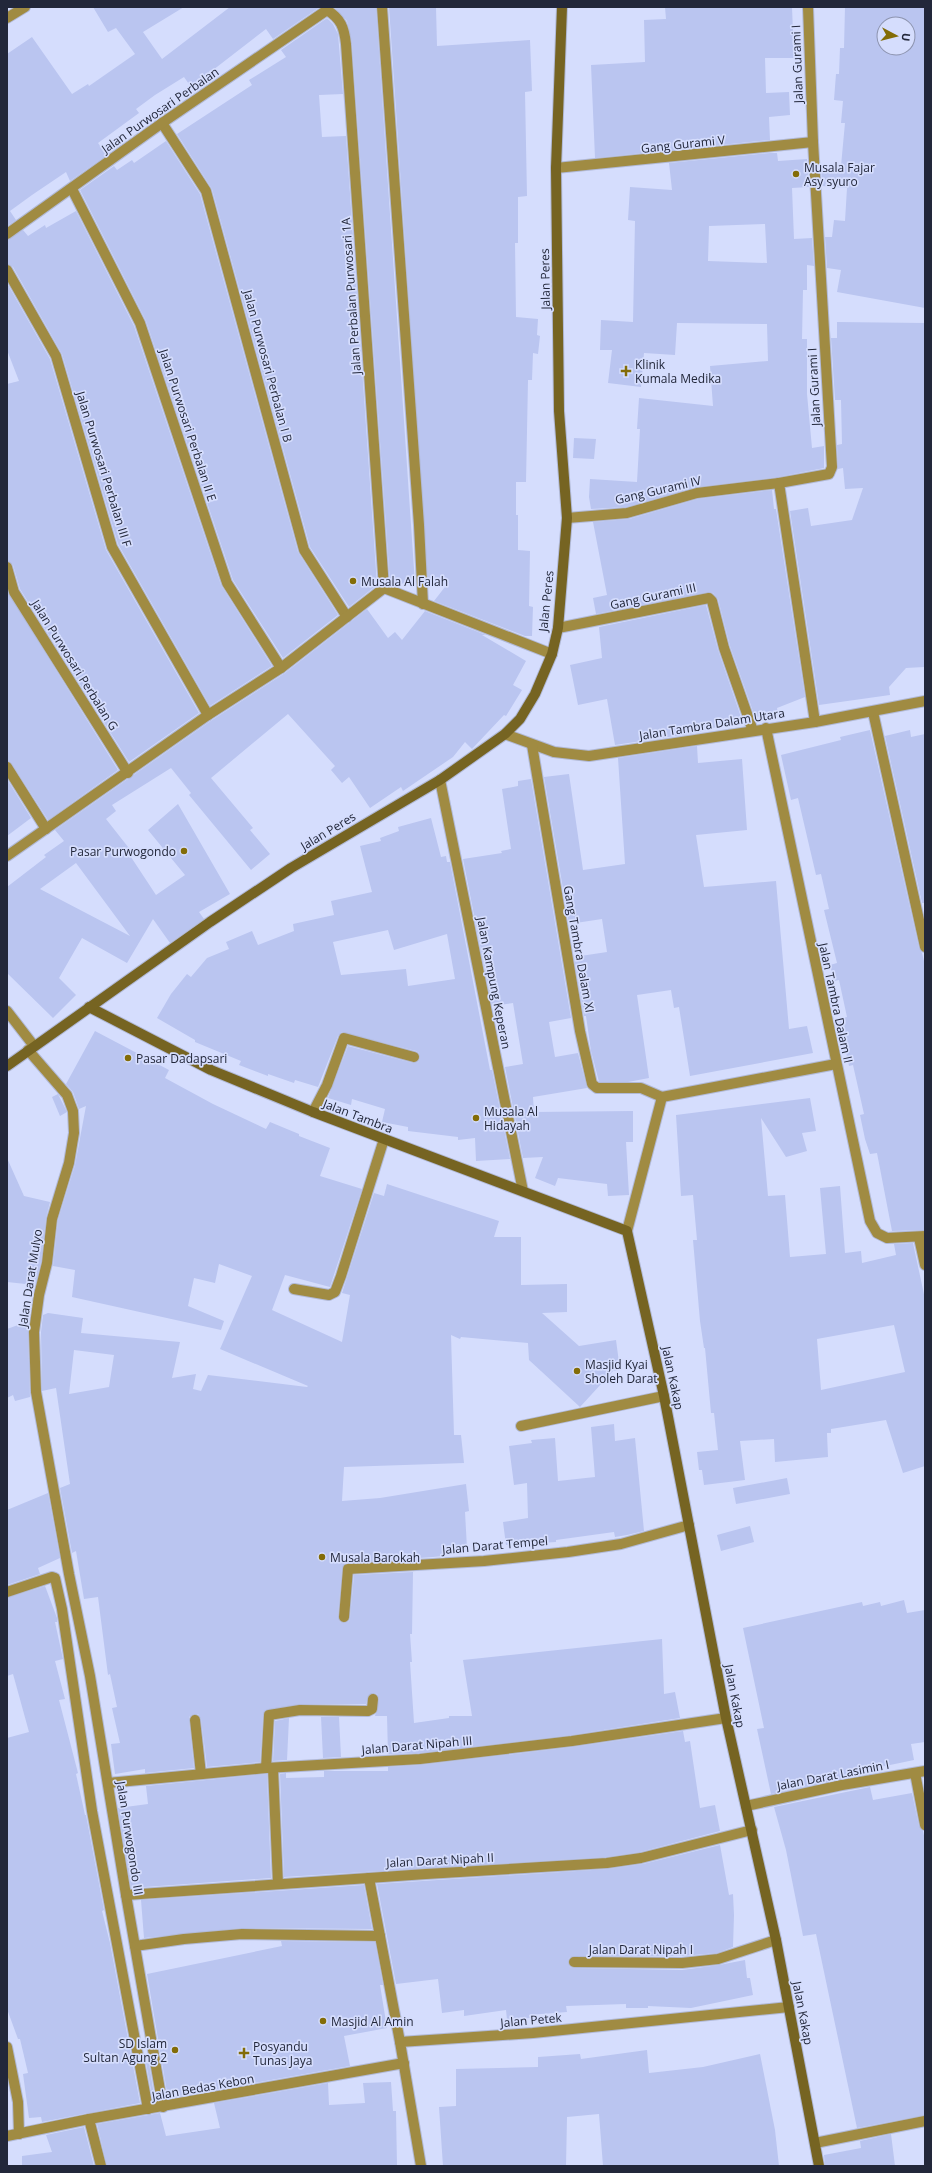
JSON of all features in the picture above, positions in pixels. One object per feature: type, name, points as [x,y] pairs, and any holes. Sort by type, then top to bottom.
[{"type":"street","points":[[7,18],[25,7]]},
{"type":"street","points":[[382,7],[420,525],[423,604]]},
{"type":"street","name":"Jalan Peres","points":[[7,1066],[89,1007],[291,868],[440,780],[505,734],[520,719],[535,694],[552,654],[558,628],[567,518],[559,411],[556,168],[562,7]]},
{"type":"street","name":"Jalan Gurami I","points":[[779,483],[829,474],[832,467],[813,142],[808,7]]},
{"type":"street","name":"Jalan Purwosari Perbalan","points":[[7,234],[72,189],[162,123],[327,8]]},
{"type":"street","name":"Jalan Perbalan Purwosari 1A","points":[[327,8],[337,16],[342,23],[346,44],[384,588]]},
{"type":"street","name":"Jalan Purwosari Perbalan I B","points":[[162,123],[206,191],[304,550],[347,617]]},
{"type":"street","name":"Gang Gurami V","points":[[556,168],[813,142]]},
{"type":"street","name":"Jalan Purwosari Perbalan II E","points":[[72,189],[140,323],[227,583],[281,668]]},
{"type":"street","name":"Jalan Purwosari Perbalan III F","points":[[7,270],[56,356],[112,547],[208,715]]},
{"type":"street","points":[[779,483],[816,722]]},
{"type":"street","name":"Gang Gurami IV","points":[[567,518],[627,513],[697,493],[779,483]]},
{"type":"street","name":"Jalan Purwosari Perbalan G","points":[[7,567],[14,592],[128,773]]},
{"type":"street","points":[[7,856],[128,773],[208,715],[281,668],[384,588],[552,654]]},
{"type":"street","name":"Gang Gurami III","points":[[558,628],[708,598],[712,601],[724,648],[753,731]]},
{"type":"street","name":"Jalan Tambra Dalam Utara","points":[[505,734],[554,752],[589,756],[766,728],[816,722],[925,701]]},
{"type":"street","points":[[873,712],[925,947]]},
{"type":"street","name":"Jalan Tambra Dalam II","points":[[766,728],[870,1221],[876,1233],[887,1238],[922,1237]]},
{"type":"street","name":"Gang Tambra Dalam XI","points":[[532,744],[580,1030],[592,1084],[597,1088],[646,1089],[662,1097]]},
{"type":"street","points":[[7,767],[46,829]]},
{"type":"street","name":"Jalan Kampung Keperan","points":[[440,780],[523,1191]]},
{"type":"street","name":"Jalan Tambra","points":[[89,1007],[211,1070],[313,1112],[627,1231]]},
{"type":"street","name":"Jalan Darat Mulyo","points":[[7,1011],[31,1048],[73,1106],[75,1128],[69,1163],[52,1219],[47,1262],[39,1295],[34,1332],[36,1392],[69,1574]]},
{"type":"street","points":[[313,1112],[327,1085],[344,1038],[414,1057]]},
{"type":"street","points":[[627,1231],[662,1097],[836,1064]]},
{"type":"street","points":[[294,1289],[329,1295],[335,1292],[384,1139]]},
{"type":"street","name":"Jalan Kakap","points":[[627,1231],[664,1396],[726,1718],[776,1940],[819,2166]]},
{"type":"street","points":[[922,1237],[925,1265]]},
{"type":"street","points":[[521,1426],[664,1396]]},
{"type":"street","name":"Jalan Darat Tempel","points":[[344,1617],[348,1569],[484,1560],[568,1552],[620,1544],[689,1525]]},
{"type":"street","name":"Jalan Purwogondo III","points":[[69,1574],[90,1676],[163,2107]]},
{"type":"street","points":[[7,1592],[53,1577],[62,1609],[93,1819],[148,2110]]},
{"type":"street","points":[[278,1884],[270,1768],[269,1715],[300,1710],[368,1711],[372,1709],[373,1699]]},
{"type":"street","name":"Jalan Darat Nipah III","points":[[108,1783],[270,1768],[420,1759],[572,1741],[726,1718]]},
{"type":"street","points":[[195,1720],[201,1774]]},
{"type":"street","points":[[920,1772],[925,1825]]},
{"type":"street","name":"Jalan Darat Lasimin I","points":[[746,1806],[842,1785],[920,1772]]},
{"type":"street","name":"Jalan Darat Nipah II","points":[[126,1895],[607,1863],[642,1858],[752,1830]]},
{"type":"street","points":[[369,1878],[404,2063],[420,2166]]},
{"type":"street","points":[[135,1946],[184,1939],[242,1934],[380,1936]]},
{"type":"street","name":"Jalan Darat Nipah I","points":[[574,1962],[682,1963],[718,1959],[776,1940]]},
{"type":"street","name":"Jalan Petek","points":[[400,2042],[533,2033],[789,2007]]},
{"type":"street","points":[[7,2048],[18,2102],[19,2134]]},
{"type":"street","name":"Jalan Bedas Kebon","points":[[7,2136],[90,2119],[148,2110],[404,2063]]},
{"type":"street","points":[[90,2119],[101,2166]]},
{"type":"street","points":[[814,2143],[925,2122]]},
{"type":"building","points":[[93,7],[184,7],[143,32],[162,59],[230,7],[320,7],[273,39],[266,29],[191,87],[184,77],[155,95],[136,109],[139,113],[98,143],[107,155],[70,181],[66,172],[32,195],[10,211],[16,220],[7,226],[7,54],[32,37],[72,94],[88,84],[89,86],[135,54],[116,28],[108,32]]},
{"type":"building","points":[[334,7],[376,7],[415,584],[390,583],[352,43],[347,21]]},
{"type":"building","points":[[389,7],[436,7],[437,46],[530,40],[532,91],[525,92],[527,196],[518,197],[518,243],[515,243],[516,317],[538,319],[537,335],[540,336],[538,354],[533,353],[532,380],[528,380],[526,482],[516,482],[518,550],[530,551],[529,606],[533,607],[532,636],[525,636],[434,601],[448,583],[428,584]]},
{"type":"building","points":[[665,7],[792,7],[794,58],[765,58],[766,93],[789,92],[790,115],[769,117],[770,140],[595,158],[591,65],[645,62],[644,20],[666,19]]},
{"type":"building","points":[[845,7],[925,7],[925,308],[837,292],[841,270],[827,268],[825,237],[832,237],[834,220],[845,221],[847,188],[822,186],[821,165],[841,166],[845,123],[841,123],[843,101],[834,100],[836,74],[839,74],[840,48],[844,48]]},
{"type":"building","points":[[327,18],[333,24],[338,34],[343,94],[319,95],[322,137],[346,136],[377,585],[349,607],[310,547],[212,189],[177,134],[252,85],[249,80],[286,57],[281,50]]},
{"type":"building","points":[[166,141],[200,194],[298,552],[338,615],[283,658],[233,580],[146,321],[80,190],[114,166],[117,170],[132,160],[134,163]]},
{"type":"building","points":[[770,153],[777,153],[778,161],[807,159],[809,187],[792,188],[794,239],[812,238],[814,266],[807,265],[807,290],[803,290],[802,339],[807,339],[807,394],[812,448],[824,446],[824,468],[778,477],[696,487],[626,507],[591,509],[589,497],[590,479],[637,482],[640,429],[637,429],[639,398],[713,406],[710,366],[768,361],[767,324],[677,323],[675,355],[644,353],[641,387],[608,383],[612,350],[600,350],[601,320],[633,322],[635,221],[628,220],[630,187],[672,190],[669,163]],"holes":[[[765,224],[767,263],[708,261],[709,226]]]},
{"type":"building","points":[[76,211],[134,326],[221,585],[272,666],[210,706],[118,544],[62,354],[13,267],[7,264],[7,240],[23,230],[28,236],[45,225],[46,228]]},
{"type":"building","points":[[7,283],[50,359],[106,550],[199,713],[129,762],[20,589],[13,565],[7,561],[7,384],[19,381],[7,350]]},
{"type":"building","points":[[837,322],[925,323],[924,667],[906,668],[889,687],[890,695],[819,705],[790,511],[808,508],[811,526],[852,520],[863,488],[845,489],[843,468],[838,469],[837,445],[842,444],[841,400],[835,400],[831,338],[837,338]]},
{"type":"building","points":[[574,438],[596,439],[594,459],[573,458]]},
{"type":"building","points":[[772,490],[805,697],[777,708],[778,714],[755,717],[730,646],[718,599],[713,593],[708,592],[596,614],[593,598],[607,595],[593,522],[629,519],[698,499]]},
{"type":"building","points":[[7,591],[118,770],[48,820],[12,764],[7,761]]},
{"type":"building","points":[[706,605],[718,650],[742,720],[695,733],[615,745],[607,699],[578,705],[570,665],[602,658],[599,627]]},
{"type":"building","points":[[367,609],[388,638],[395,632],[402,640],[425,611],[486,635],[482,635],[526,661],[513,685],[522,690],[506,716],[504,715],[472,749],[465,742],[453,757],[403,791],[401,787],[370,808],[349,777],[342,783],[331,770],[335,766],[288,714],[211,778],[253,828],[250,830],[270,854],[251,870],[189,795],[191,793],[171,768],[112,805],[116,811],[106,819],[132,852],[129,854],[156,895],[185,875],[148,830],[178,804],[230,894],[199,912],[204,919],[170,943],[153,919],[127,963],[82,938],[59,978],[76,995],[53,1018],[7,973],[7,887],[46,857],[44,855],[64,841],[55,830],[212,720],[285,673]],"holes":[[[76,863],[130,936],[40,889]]]},
{"type":"building","points":[[870,730],[919,948],[925,965],[925,1230],[892,1231],[877,1153],[870,1154],[865,1139],[860,1115],[864,1114],[853,1065],[849,1066],[839,1019],[847,1017],[839,980],[834,981],[830,965],[837,963],[824,910],[829,909],[821,874],[816,875],[798,798],[791,800],[781,755],[841,740],[840,737]]},
{"type":"building","points":[[910,730],[911,737],[925,734],[925,903],[922,903],[885,736]]},
{"type":"building","points":[[697,746],[698,763],[742,759],[747,830],[696,835],[704,887],[776,881],[789,1029],[807,1026],[813,1053],[690,1076],[679,1007],[674,1008],[671,990],[637,995],[649,1078],[628,1082],[599,1082],[591,1051],[586,1016],[584,1016],[574,957],[607,952],[602,919],[569,924],[544,777],[569,774],[583,870],[625,864],[618,758]]},
{"type":"building","points":[[7,779],[31,818],[7,836]]},
{"type":"building","points":[[531,779],[571,1018],[549,1022],[555,1057],[578,1053],[587,1088],[533,1097],[534,1112],[633,1111],[633,1142],[626,1142],[629,1195],[608,1196],[607,1184],[558,1178],[555,1186],[535,1178],[543,1157],[523,1158],[505,1067],[523,1064],[513,1003],[492,1006],[463,859],[502,853],[501,851],[511,849],[502,789],[518,786],[518,781]]},
{"type":"building","points":[[431,818],[441,857],[446,856],[447,862],[450,862],[490,1070],[492,1070],[510,1159],[476,1161],[475,1138],[458,1140],[458,1137],[408,1131],[408,1127],[382,1122],[385,1109],[352,1099],[351,1105],[328,1098],[348,1046],[413,1063],[418,1062],[420,1058],[419,1053],[416,1051],[342,1032],[338,1036],[318,1087],[295,1080],[294,1083],[268,1074],[268,1076],[239,1065],[241,1061],[195,1042],[195,1040],[157,1018],[171,994],[187,974],[191,977],[207,958],[229,949],[226,942],[252,931],[258,945],[294,931],[293,924],[334,915],[331,901],[372,892],[360,846],[381,841],[380,838],[399,831],[398,827]],"holes":[[[388,930],[394,950],[447,934],[455,979],[408,986],[406,969],[341,975],[333,942]]]},
{"type":"building","points":[[95,1031],[169,1070],[165,1078],[213,1104],[266,1129],[270,1122],[299,1134],[299,1136],[330,1148],[320,1176],[362,1189],[330,1287],[285,1275],[272,1310],[342,1342],[350,1295],[342,1293],[374,1193],[384,1196],[387,1184],[499,1221],[494,1237],[521,1237],[521,1285],[567,1284],[567,1312],[542,1313],[579,1346],[616,1340],[620,1370],[613,1371],[580,1407],[529,1360],[528,1343],[461,1337],[460,1339],[451,1335],[454,1435],[461,1435],[464,1463],[344,1467],[342,1501],[380,1498],[466,1484],[469,1511],[465,1512],[467,1548],[442,1550],[443,1556],[348,1563],[342,1568],[338,1616],[340,1622],[344,1623],[349,1621],[354,1575],[413,1572],[412,1634],[410,1634],[412,1662],[410,1662],[414,1723],[449,1718],[449,1716],[472,1716],[463,1660],[662,1639],[664,1694],[675,1692],[680,1718],[571,1735],[419,1753],[388,1754],[387,1716],[375,1716],[379,1699],[377,1694],[373,1693],[368,1696],[366,1704],[300,1704],[266,1710],[263,1715],[260,1762],[207,1767],[201,1719],[198,1714],[194,1714],[189,1717],[189,1721],[194,1768],[145,1773],[145,1769],[115,1774],[111,1744],[120,1743],[112,1708],[117,1707],[110,1674],[108,1675],[98,1597],[84,1599],[76,1551],[72,1553],[60,1488],[70,1484],[56,1388],[42,1391],[41,1332],[43,1315],[48,1313],[83,1318],[81,1333],[180,1342],[172,1378],[196,1374],[193,1389],[201,1391],[208,1375],[308,1386],[220,1349],[252,1276],[219,1264],[215,1283],[194,1278],[188,1306],[224,1321],[221,1330],[72,1297],[75,1270],[53,1266],[58,1220],[75,1165],[86,1106],[79,1109],[73,1092],[66,1084]],"holes":[[[74,1350],[114,1355],[109,1387],[69,1394]]]},
{"type":"building","points":[[58,1094],[67,1112],[60,1116],[52,1097]]},
{"type":"building","points":[[810,1098],[816,1131],[802,1133],[807,1151],[786,1157],[761,1118],[768,1196],[785,1195],[790,1257],[826,1254],[820,1188],[840,1186],[845,1253],[861,1251],[862,1263],[896,1255],[894,1244],[913,1243],[925,1299],[925,1466],[903,1473],[886,1420],[831,1429],[831,1433],[827,1433],[828,1457],[775,1462],[774,1439],[740,1441],[745,1480],[704,1485],[702,1470],[699,1470],[697,1452],[718,1450],[714,1413],[711,1413],[705,1348],[700,1321],[693,1240],[697,1240],[693,1195],[681,1196],[676,1115]],"holes":[[[894,1325],[905,1372],[821,1390],[817,1339]]]},
{"type":"building","points":[[7,1158],[24,1196],[50,1202],[46,1218],[41,1262],[35,1285],[7,1282]]},
{"type":"building","points":[[29,1321],[30,1397],[15,1401],[13,1395],[7,1398],[7,1329]]},
{"type":"building","points":[[614,1424],[615,1441],[635,1438],[644,1531],[615,1537],[614,1532],[556,1540],[556,1542],[506,1545],[503,1522],[528,1518],[527,1483],[514,1485],[509,1446],[532,1443],[531,1440],[555,1438],[558,1481],[595,1477],[591,1427]]},
{"type":"building","points":[[787,1478],[790,1494],[736,1504],[733,1488]]},
{"type":"building","points":[[48,1493],[60,1558],[38,1568],[40,1574],[7,1585],[7,1510]]},
{"type":"building","points":[[750,1526],[754,1542],[721,1551],[717,1535]]},
{"type":"building","points":[[45,1586],[57,1618],[57,1622],[55,1622],[63,1659],[55,1661],[65,1699],[59,1700],[78,1773],[76,1774],[86,1815],[104,1910],[102,1911],[110,1943],[140,2103],[42,2122],[41,2117],[29,2118],[23,2074],[28,2073],[20,2039],[18,2039],[7,2009],[7,1738],[29,1732],[13,1674],[7,1676],[7,1598]]},
{"type":"building","points":[[904,1600],[907,1613],[925,1610],[925,1742],[911,1744],[914,1760],[866,1770],[867,1774],[771,1794],[757,1729],[764,1728],[743,1628],[862,1602],[863,1606],[880,1602],[881,1606]]},
{"type":"building","points":[[321,1717],[339,1717],[341,1757],[323,1758]]},
{"type":"building","points":[[289,1718],[287,1760],[273,1761],[275,1721]]},
{"type":"building","points":[[683,1731],[685,1742],[690,1741],[700,1808],[715,1805],[720,1831],[640,1852],[606,1857],[284,1877],[280,1774],[286,1773],[286,1778],[324,1777],[324,1771],[388,1771],[388,1767],[421,1765],[573,1747]]},
{"type":"building","points":[[267,1774],[271,1878],[131,1888],[118,1808],[148,1804],[146,1786]]},
{"type":"building","points":[[870,1787],[873,1800],[912,1793],[919,1826],[923,1831],[925,1840],[925,2115],[857,2128],[816,1934],[803,1936],[786,1850],[774,1807]]},
{"type":"building","points":[[720,1845],[729,1895],[733,1894],[733,1947],[717,1953],[682,1956],[574,1956],[569,1958],[568,1962],[570,1967],[574,1968],[682,1970],[745,1960],[747,1978],[750,1978],[753,1995],[691,2008],[648,2006],[648,2008],[626,2008],[626,2004],[566,2006],[567,2012],[529,2015],[530,2018],[507,2020],[506,2010],[464,2016],[464,2010],[442,2013],[438,1979],[396,1984],[377,1884],[608,1869],[643,1864]]},
{"type":"building","points":[[364,1885],[372,1929],[241,1928],[144,1938],[141,1900]]},
{"type":"building","points":[[281,1941],[375,1942],[383,1985],[380,1985],[387,2028],[344,2036],[350,2066],[168,2098],[147,1974],[282,1946]]},
{"type":"building","points":[[647,2050],[649,2073],[703,2067],[760,2054],[775,2130],[779,2166],[603,2166],[599,2114],[567,2117],[566,2166],[443,2166],[439,2107],[456,2106],[456,2069],[538,2067],[538,2057],[580,2054],[581,2059]]},
{"type":"building","points":[[146,2063],[149,2063],[155,2101],[153,2101]]},
{"type":"building","points":[[391,2082],[393,2111],[396,2111],[397,2166],[107,2166],[97,2124],[160,2113],[166,2136],[220,2128],[214,2103],[328,2083],[329,2105],[365,2103],[363,2083]]},
{"type":"building","points":[[84,2127],[94,2166],[22,2166],[22,2156],[52,2152],[46,2135]]},
{"type":"building","points":[[891,2134],[895,2166],[825,2166],[824,2155],[861,2148],[860,2141]]},
{"type":"place","name":"Musala Fajar Asy syuro","points":[[796,174]]},
{"type":"place","name":"Klinik Kumala Medika","points":[[626,371]]},
{"type":"place","name":"Musala Al Falah","points":[[353,581]]},
{"type":"place","name":"Pasar Purwogondo","points":[[184,851]]},
{"type":"place","name":"Pasar Dadapsari","points":[[128,1058]]},
{"type":"place","name":"Musala Al Hidayah","points":[[476,1118]]},
{"type":"place","name":"Masjid Kyai Sholeh Darat","points":[[577,1371]]},
{"type":"place","name":"Musala Barokah","points":[[322,1557]]},
{"type":"place","name":"Masjid Al Amin","points":[[323,2021]]},
{"type":"place","name":"SD Islam Sultan Agung 2","points":[[175,2050]]},
{"type":"place","name":"Posyandu Tunas Jaya","points":[[244,2053]]}]
